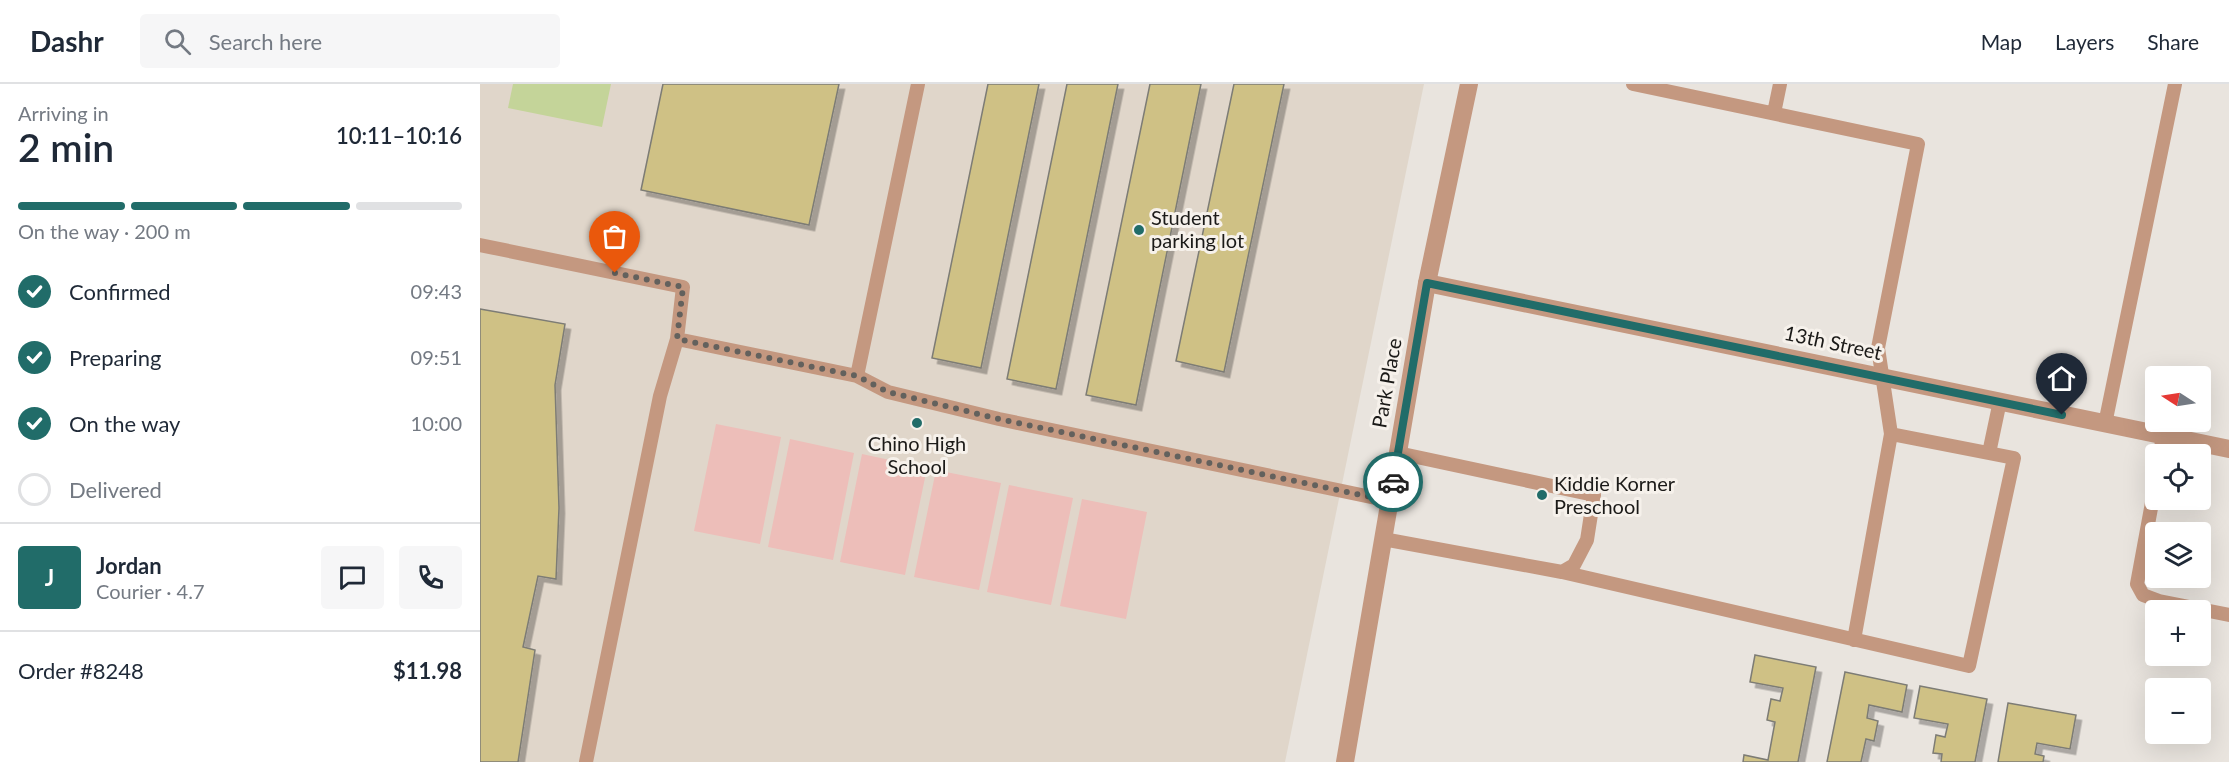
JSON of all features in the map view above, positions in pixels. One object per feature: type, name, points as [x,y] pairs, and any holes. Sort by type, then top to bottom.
[{"type":"street","name":"Park Place","points":[[1345,762],[1427,283],[1469,84]]},
{"type":"street","name":"13th Street","points":[[1427,283],[2229,449]]},
{"type":"lane","points":[[857,376],[918,84]]},
{"type":"lane","points":[[1633,84],[1918,144],[1878,348],[1891,434],[1854,640]]},
{"type":"lane","points":[[1774,113],[1780,84]]},
{"type":"lane","points":[[2104,424],[2175,84]]},
{"type":"lane","points":[[480,245],[683,287],[677,339],[660,396],[586,762]]},
{"type":"lane","points":[[677,339],[857,376],[888,392],[988,417],[1390,501]]},
{"type":"lane","points":[[1989,453],[2000,401]]},
{"type":"lane","points":[[1383,539],[1562,572],[1969,666],[2014,458],[1891,434]]},
{"type":"lane","points":[[2162,444],[2163,435]]},
{"type":"lane","points":[[1398,453],[1594,495],[1587,540],[1574,565],[1562,572]]},
{"type":"lane","points":[[2151,510],[2137,584],[2143,594],[2159,601],[2229,615]]},
{"type":"shaded area","name":"Chino High School","points":[[480,84],[1424,84],[1285,762],[480,762]]},
{"type":"shaded area","points":[[513,84],[611,84],[602,127],[508,108]]},
{"type":"shaded area","points":[[716,424],[781,437],[760,544],[694,531]]},
{"type":"shaded area","points":[[790,439],[854,453],[833,560],[768,547]]},
{"type":"shaded area","points":[[862,454],[927,468],[905,575],[840,562]]},
{"type":"shaded area","points":[[936,470],[1001,483],[979,590],[914,577]]},
{"type":"shaded area","points":[[1009,485],[1073,498],[1051,605],[987,592]]},
{"type":"shaded area","points":[[1082,499],[1147,512],[1126,619],[1060,606]]},
{"type":"building","points":[[663,84],[839,84],[809,225],[641,190]]},
{"type":"building","points":[[988,84],[1039,84],[981,368],[932,358]]},
{"type":"building","points":[[1067,84],[1118,84],[1056,389],[1007,379]]},
{"type":"building","points":[[1150,84],[1201,84],[1136,405],[1086,395]]},
{"type":"building","points":[[1234,84],[1284,84],[1224,372],[1176,361]]},
{"type":"building","points":[[480,309],[565,324],[555,385],[559,508],[556,579],[538,576],[523,647],[535,650],[518,762],[480,762]]},
{"type":"building","points":[[1755,655],[1816,667],[1798,762],[1743,762],[1744,755],[1768,760],[1775,722],[1767,720],[1771,699],[1780,701],[1783,688],[1750,682]]},
{"type":"building","points":[[1845,672],[1907,685],[1902,712],[1869,705],[1867,718],[1878,721],[1874,741],[1866,739],[1861,762],[1827,762]]},
{"type":"building","points":[[1920,686],[1987,699],[1975,762],[1941,762],[1942,754],[1933,753],[1936,735],[1945,737],[1948,724],[1914,718]]},
{"type":"building","points":[[2008,703],[2076,715],[2070,749],[2037,743],[2035,754],[2044,756],[2043,762],[1998,762]]},
{"type":"way so far","points":[[615,273],[683,287],[677,339],[857,376],[888,392],[999,419],[1390,501],[1393,482]]},
{"type":"place","name":"Student parking lot","points":[[1139,230]]},
{"type":"place","name":"Chino High School","points":[[917,423]]},
{"type":"place","name":"Kiddie Korner Preschool","points":[[1542,495]]},
{"type":"route","points":[[1393,482],[1427,283],[2062,415]]}]
